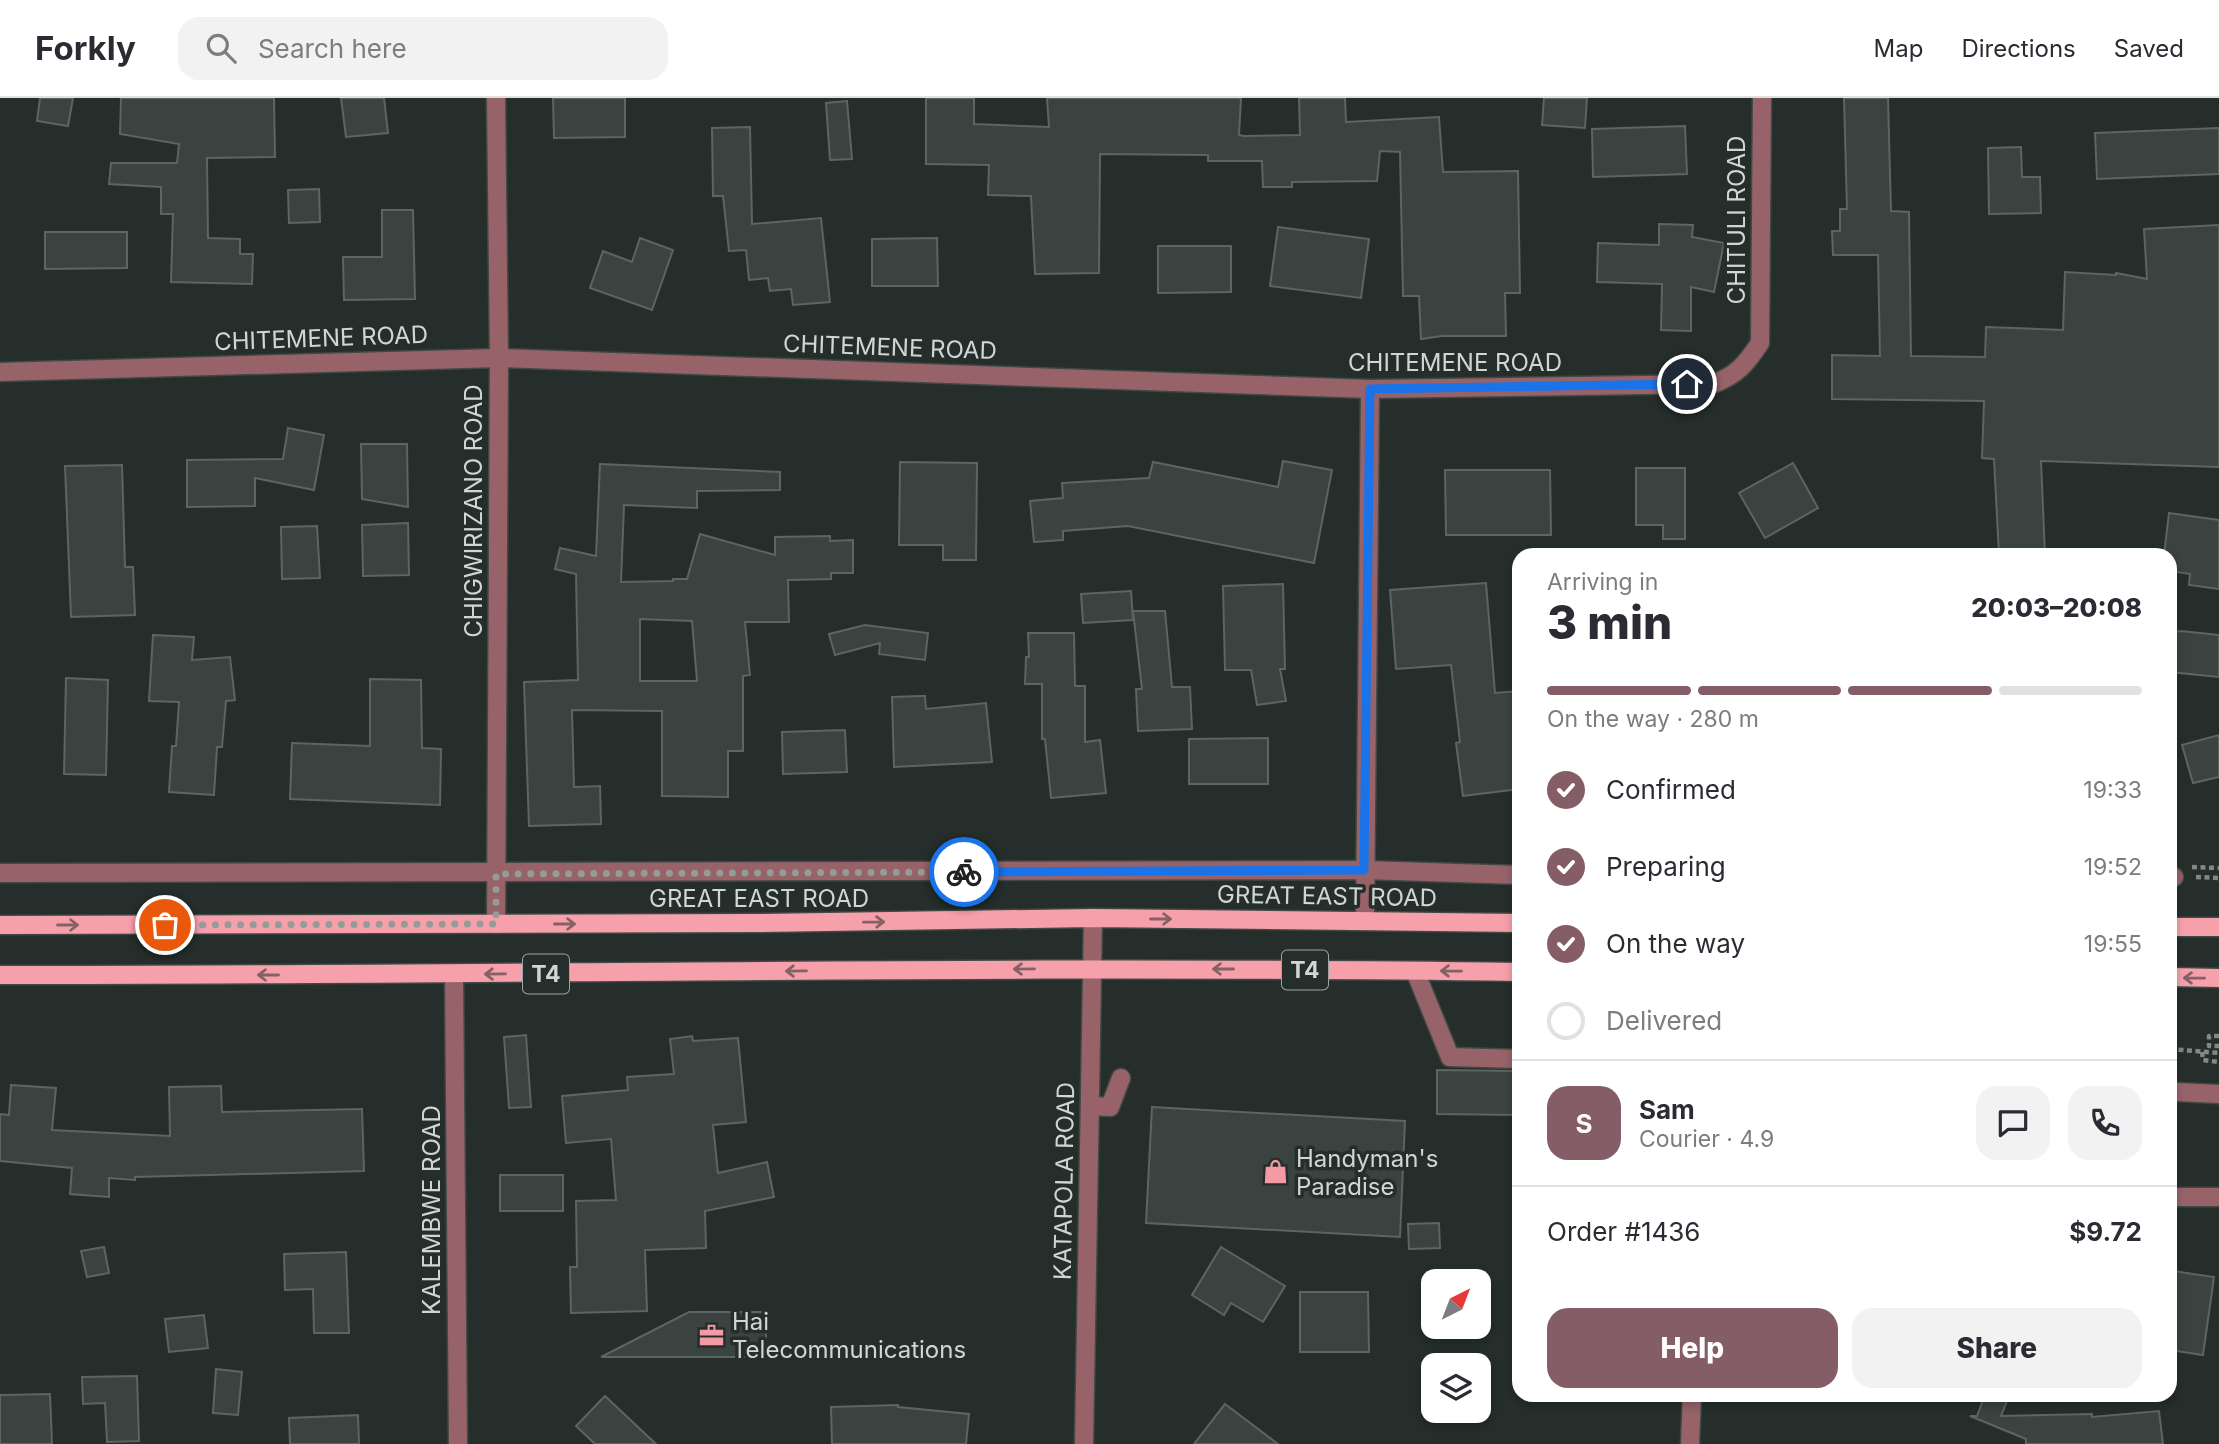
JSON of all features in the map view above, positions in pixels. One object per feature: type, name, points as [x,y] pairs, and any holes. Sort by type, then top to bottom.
[{"type":"main road","name":"GREAT EAST ROAD","points":[[0,925],[757,923],[1093,918],[1512,923]]},
{"type":"main road","points":[[2177,927],[2219,928]]},
{"type":"main road","name":"T4","points":[[0,975],[454,975],[1092,969],[1512,972]]},
{"type":"main road","points":[[2177,977],[2219,978]]},
{"type":"street","name":"CHIGWIRIZANO ROAD","points":[[496,98],[499,358],[496,924]]},
{"type":"street","name":"CHITULI ROAD","points":[[1760,343],[1762,98]]},
{"type":"street","name":"CHITEMENE ROAD","points":[[0,372],[499,358],[1370,389],[1713,384],[1731,377],[1747,362],[1760,343]]},
{"type":"street","points":[[1365,920],[1370,389]]},
{"type":"street","points":[[0,873],[1364,870],[1512,875]]},
{"type":"street","name":"KATAPOLA ROAD","points":[[1084,1444],[1093,918]]},
{"type":"street","points":[[1415,971],[1450,1057],[1512,1059]]},
{"type":"street","name":"KALEMBWE ROAD","points":[[454,975],[457,1444]]},
{"type":"street","points":[[1090,1106],[1110,1107],[1121,1078]]},
{"type":"street","points":[[2177,1093],[2219,1094]]},
{"type":"street","points":[[2177,1197],[2219,1197]]},
{"type":"street","points":[[1690,1444],[1692,1402]]},
{"type":"path","points":[[2177,875],[2190,867],[2219,868]]},
{"type":"path","points":[[2197,877],[2219,878]]},
{"type":"path","points":[[2219,1037],[2209,1036],[2209,1045],[2219,1046]]},
{"type":"path","points":[[2177,1050],[2219,1053]]},
{"type":"path","points":[[2202,1052],[2203,1060],[2219,1062]]},
{"type":"building","points":[[40,98],[73,98],[68,126],[37,121]]},
{"type":"building","points":[[121,98],[274,98],[275,157],[207,158],[208,238],[240,239],[240,254],[253,254],[252,284],[171,282],[173,214],[161,214],[161,187],[109,184],[111,163],[177,163],[179,144],[120,134]]},
{"type":"building","points":[[341,98],[384,98],[388,133],[346,137]]},
{"type":"building","points":[[553,98],[625,98],[625,137],[554,138]]},
{"type":"building","points":[[926,98],[974,98],[974,124],[1049,127],[1047,98],[1241,98],[1239,135],[1244,136],[1300,135],[1299,98],[1345,98],[1346,122],[1439,117],[1443,172],[1518,171],[1520,293],[1505,293],[1506,336],[1442,336],[1421,339],[1419,296],[1403,296],[1400,152],[1380,151],[1377,181],[1292,182],[1292,187],[1263,187],[1262,161],[1208,161],[1208,155],[1100,154],[1099,273],[1035,274],[1031,196],[988,195],[989,165],[926,164]]},
{"type":"building","points":[[1544,98],[1587,98],[1585,128],[1542,125]]},
{"type":"building","points":[[1844,98],[1888,98],[1891,211],[1909,212],[1911,356],[1985,357],[1986,327],[2063,330],[2065,272],[2116,273],[2147,279],[2144,229],[2219,225],[2219,467],[2041,461],[2045,548],[1999,548],[1994,459],[1982,458],[1984,401],[1832,399],[1832,355],[1880,356],[1878,255],[1833,255],[1832,231],[1840,231],[1840,209],[1847,209]]},
{"type":"building","points":[[847,101],[852,159],[830,160],[826,103]]},
{"type":"building","points":[[1685,126],[1687,174],[1593,177],[1592,129]]},
{"type":"building","points":[[750,127],[752,224],[821,218],[830,302],[793,305],[791,289],[770,291],[768,278],[749,280],[746,250],[729,251],[723,196],[713,196],[712,128]]},
{"type":"building","points":[[2219,128],[2219,174],[2097,179],[2095,133]]},
{"type":"building","points":[[2021,147],[2022,177],[2040,177],[2041,213],[1989,214],[1988,148]]},
{"type":"building","points":[[319,189],[320,222],[289,223],[288,190]]},
{"type":"building","points":[[382,210],[413,210],[415,299],[344,300],[343,257],[382,257]]},
{"type":"building","points":[[1659,224],[1693,225],[1692,237],[1724,243],[1714,292],[1691,287],[1691,331],[1661,330],[1662,284],[1597,282],[1598,243],[1659,245]]},
{"type":"building","points":[[1278,227],[1369,239],[1361,298],[1270,286]]},
{"type":"building","points":[[45,232],[127,232],[127,268],[45,269]]},
{"type":"building","points":[[640,238],[673,250],[652,310],[590,288],[603,251],[632,262]]},
{"type":"building","points":[[937,238],[938,286],[872,286],[872,239]]},
{"type":"building","points":[[1158,246],[1231,246],[1231,292],[1158,293]]},
{"type":"building","points":[[288,428],[324,435],[314,490],[255,478],[255,506],[187,507],[187,460],[283,459]]},
{"type":"building","points":[[361,444],[407,444],[408,507],[362,499]]},
{"type":"building","points":[[1283,461],[1332,470],[1314,563],[1128,526],[1063,531],[1063,540],[1034,542],[1030,501],[1063,498],[1062,483],[1149,478],[1153,462],[1278,487]]},
{"type":"building","points":[[900,462],[977,463],[976,560],[943,560],[943,545],[899,545]]},
{"type":"building","points":[[1793,463],[1818,508],[1765,538],[1739,493]]},
{"type":"building","points":[[600,464],[780,472],[780,490],[697,491],[697,508],[624,505],[621,582],[687,579],[700,534],[775,555],[775,537],[830,536],[830,541],[853,540],[853,573],[831,573],[831,579],[788,580],[789,622],[745,622],[750,675],[743,676],[743,751],[728,751],[728,797],[662,796],[662,711],[572,710],[574,787],[600,786],[601,824],[529,826],[524,682],[578,680],[576,574],[555,569],[560,548],[596,556]],"holes":[[[640,619],[692,621],[697,681],[640,681]]]},
{"type":"building","points":[[122,465],[125,567],[133,567],[135,615],[71,617],[65,466]]},
{"type":"building","points":[[1636,468],[1685,468],[1685,539],[1663,539],[1663,525],[1636,525]]},
{"type":"building","points":[[1445,470],[1550,470],[1551,535],[1446,535]]},
{"type":"building","points":[[2169,513],[2219,520],[2219,589],[2189,585],[2190,574],[2177,572],[2177,548],[2165,548]]},
{"type":"building","points":[[408,523],[409,575],[363,576],[362,525]]},
{"type":"building","points":[[317,526],[320,578],[282,579],[281,527]]},
{"type":"building","points":[[1486,583],[1495,693],[1512,692],[1512,790],[1463,796],[1456,743],[1460,742],[1451,665],[1396,669],[1390,590]]},
{"type":"building","points":[[1283,584],[1285,669],[1280,669],[1286,701],[1257,705],[1251,670],[1225,670],[1223,586]]},
{"type":"building","points":[[1131,591],[1133,620],[1083,623],[1081,594]]},
{"type":"building","points":[[1133,611],[1165,611],[1172,687],[1190,687],[1192,729],[1138,731],[1136,689],[1142,689]]},
{"type":"building","points":[[865,625],[928,633],[925,660],[879,654],[880,643],[835,655],[829,634]]},
{"type":"building","points":[[2177,632],[2219,635],[2219,677],[2177,673]]},
{"type":"building","points":[[1028,633],[1074,633],[1075,686],[1085,686],[1085,742],[1100,740],[1106,793],[1051,798],[1045,739],[1042,739],[1042,684],[1025,684],[1026,657],[1029,657]]},
{"type":"building","points":[[153,635],[194,637],[192,660],[230,657],[235,700],[226,701],[222,747],[217,747],[214,795],[169,792],[179,702],[149,701]]},
{"type":"building","points":[[66,678],[108,680],[106,775],[64,774]]},
{"type":"building","points":[[370,679],[421,680],[422,748],[441,749],[440,805],[290,799],[292,743],[370,746]]},
{"type":"building","points":[[925,696],[926,709],[986,703],[992,762],[894,767],[892,697]]},
{"type":"building","points":[[845,730],[847,772],[783,774],[782,732]]},
{"type":"building","points":[[2219,735],[2219,777],[2193,783],[2182,745]]},
{"type":"building","points":[[1268,738],[1268,784],[1189,784],[1189,739]]},
{"type":"building","points":[[526,1035],[531,1107],[509,1108],[504,1037]]},
{"type":"building","points":[[692,1036],[693,1041],[738,1038],[746,1122],[713,1125],[718,1173],[767,1162],[774,1197],[705,1211],[706,1248],[645,1250],[647,1311],[571,1313],[570,1267],[577,1267],[576,1201],[616,1200],[611,1139],[566,1143],[562,1096],[628,1090],[627,1077],[674,1074],[670,1039]]},
{"type":"building","points":[[1437,1070],[1512,1071],[1512,1115],[1437,1114]]},
{"type":"building","points":[[11,1085],[56,1088],[52,1130],[170,1136],[169,1087],[221,1086],[222,1112],[362,1109],[364,1171],[135,1177],[135,1180],[109,1178],[109,1197],[70,1194],[72,1168],[0,1161],[0,1114],[9,1115]]},
{"type":"building","name":"Handyman's Paradise","points":[[1152,1107],[1405,1121],[1400,1237],[1146,1223]]},
{"type":"building","points":[[500,1175],[563,1175],[563,1211],[500,1211]]},
{"type":"building","points":[[1439,1223],[1440,1248],[1409,1249],[1408,1224]]},
{"type":"building","points":[[104,1247],[109,1273],[87,1277],[81,1251]]},
{"type":"building","points":[[1221,1247],[1285,1286],[1263,1322],[1231,1303],[1224,1315],[1192,1295]]},
{"type":"building","points":[[346,1252],[349,1333],[314,1333],[313,1289],[285,1290],[284,1254]]},
{"type":"building","points":[[2177,1272],[2214,1277],[2203,1355],[2177,1351]]},
{"type":"building","points":[[1300,1292],[1368,1292],[1369,1352],[1300,1352]]},
{"type":"building","name":"Hai Telecommunications","points":[[689,1312],[766,1312],[766,1357],[601,1357]]},
{"type":"building","points":[[204,1315],[208,1348],[169,1352],[165,1319]]},
{"type":"building","points":[[216,1369],[242,1372],[238,1415],[213,1413]]},
{"type":"building","points":[[137,1376],[139,1441],[107,1442],[105,1403],[83,1404],[82,1377]]},
{"type":"building","points":[[50,1394],[52,1444],[0,1444],[0,1395]]},
{"type":"building","points":[[605,1396],[656,1444],[595,1444],[576,1426]]},
{"type":"building","points":[[1982,1402],[2007,1402],[2001,1416],[2092,1414],[2092,1417],[2159,1411],[2163,1444],[2026,1444],[2026,1439],[1970,1416],[1977,1416]]},
{"type":"building","points":[[1225,1404],[1278,1444],[1194,1444]]},
{"type":"building","points":[[898,1405],[969,1414],[966,1444],[832,1444],[831,1407]]},
{"type":"building","points":[[358,1415],[359,1444],[290,1444],[289,1418]]},
{"type":"way so far","points":[[165,925],[496,924],[496,874],[964,872]]},
{"type":"place","name":"Handyman's Paradise","points":[[1276,1172]]},
{"type":"place","name":"Hai Telecommunications","points":[[712,1335]]},
{"type":"route","points":[[964,872],[1364,870],[1370,389],[1687,384]]}]
